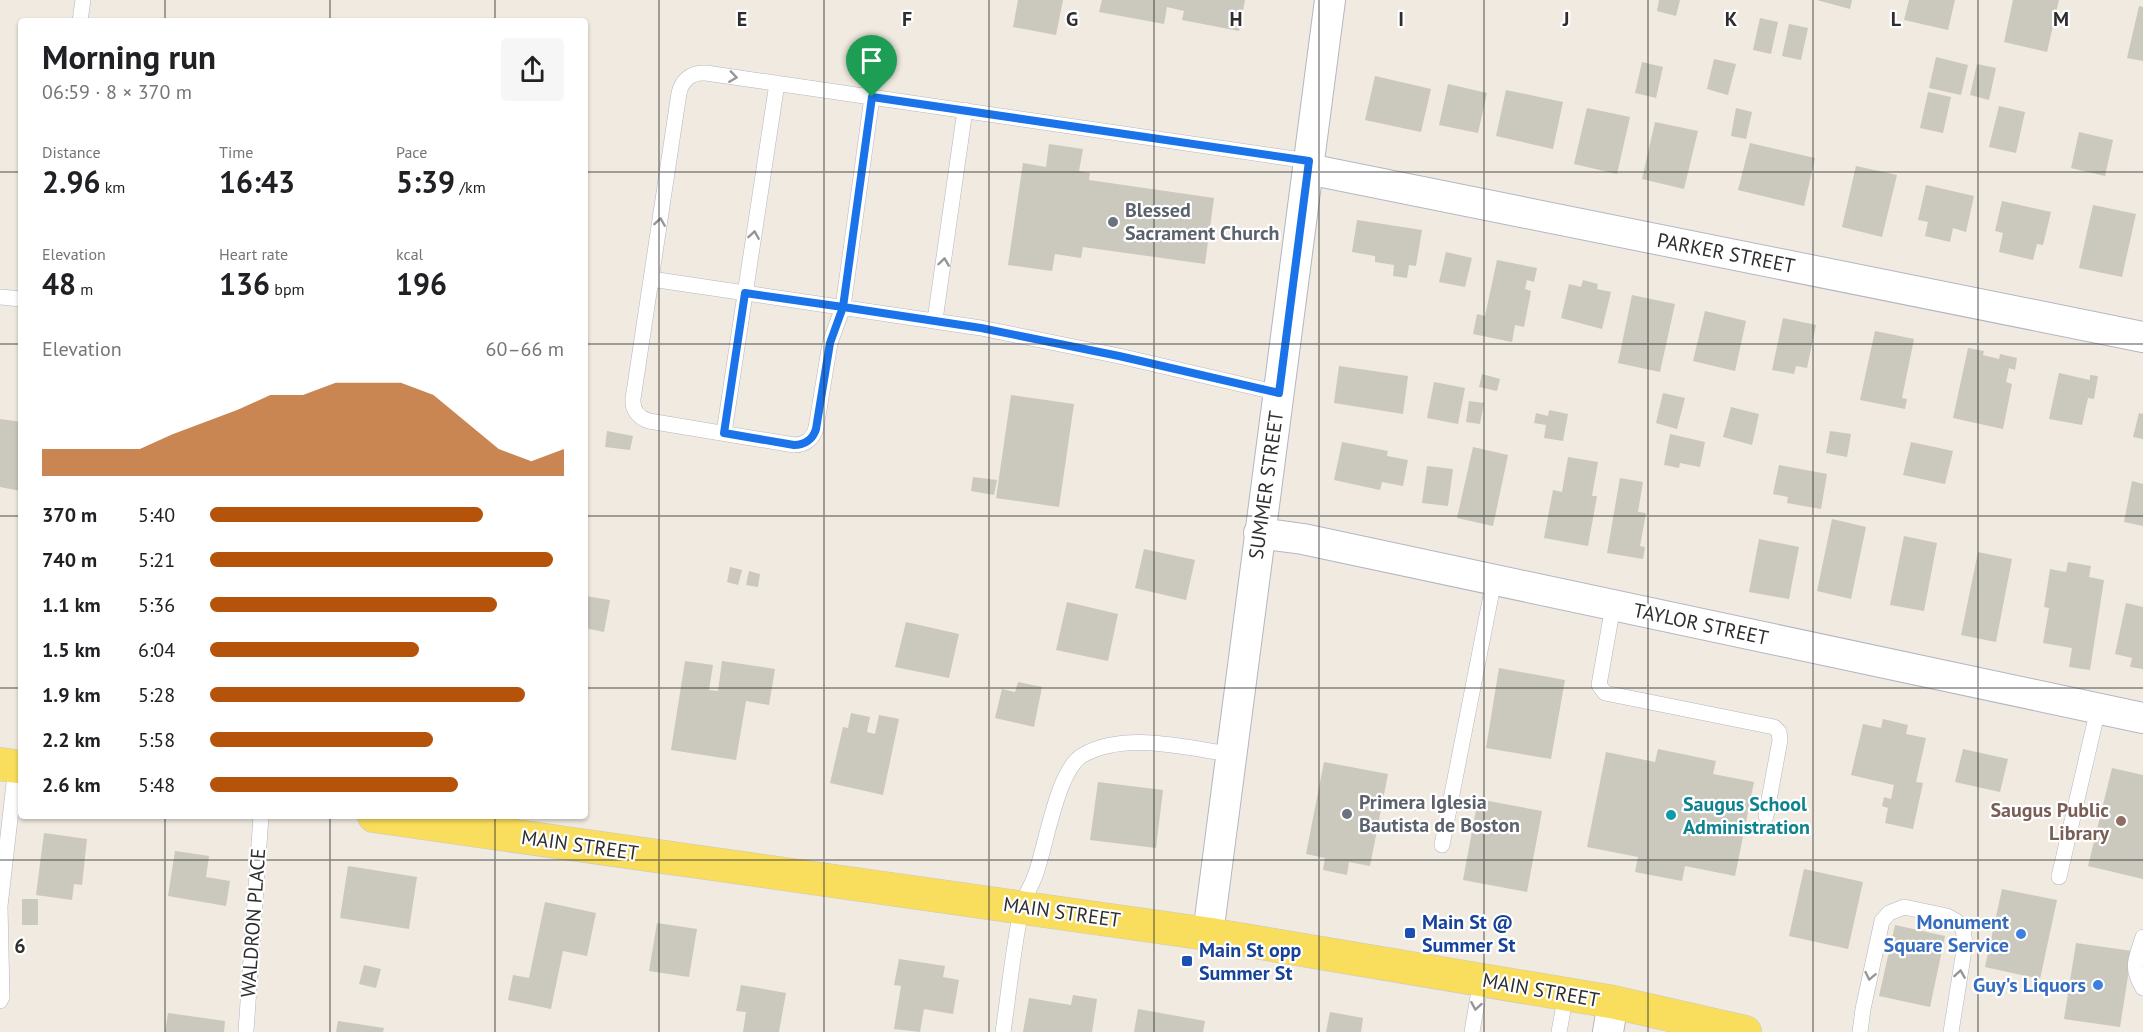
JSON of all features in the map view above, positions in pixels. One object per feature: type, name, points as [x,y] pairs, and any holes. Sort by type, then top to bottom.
[{"type":"main road","name":"MAIN STREET","points":[[396,819],[1208,934],[1566,994],[1610,1017],[1745,1032]]},
{"type":"street","name":"SUMMER STREET","points":[[1208,934],[1330,0]]},
{"type":"street","name":"PARKER STREET","points":[[1309,165],[2143,337]]},
{"type":"street","name":"TAYLOR STREET","points":[[1259,533],[1303,539],[2143,718]]},
{"type":"lane","points":[[80,18],[83,0]]},
{"type":"lane","points":[[872,97],[843,307],[830,343],[816,429],[812,437],[804,443],[794,445],[644,419],[634,409],[633,399],[679,93],[688,77],[700,72],[777,83],[872,97],[965,111],[1309,165]]},
{"type":"lane","points":[[724,433],[777,83]]},
{"type":"lane","points":[[935,320],[965,111]]},
{"type":"lane","points":[[651,279],[935,320],[1108,354],[1279,393]]},
{"type":"lane","points":[[0,297],[18,300]]},
{"type":"lane","points":[[1442,845],[1494,580]]},
{"type":"lane","points":[[1613,606],[1599,685],[1605,693],[1774,727],[1779,732],[1780,740],[1766,816]]},
{"type":"lane","points":[[2060,877],[2098,708]]},
{"type":"lane","points":[[1003,1032],[1021,906],[1035,879],[1062,783],[1077,759],[1109,745],[1134,742],[1231,754]]},
{"type":"lane","points":[[0,1001],[2,997],[0,906],[12,766]]},
{"type":"lane","name":"WALDRON PLACE","points":[[246,1031],[261,819]]},
{"type":"lane","points":[[1860,1032],[1882,921],[1889,913],[1904,907],[1947,916],[1963,928],[1965,944],[1951,1032]]},
{"type":"lane","points":[[2143,937],[2134,965],[2138,981],[2143,988]]},
{"type":"lane","points":[[1472,1032],[1481,979]]},
{"type":"lane","points":[[1559,1032],[1566,994]]},
{"type":"building","points":[[1018,0],[1063,0],[1056,35],[1013,27]]},
{"type":"building","points":[[1102,0],[1245,0],[1239,31],[1182,20],[1184,11],[1167,7],[1164,24],[1099,12]]},
{"type":"building","points":[[1659,0],[1680,0],[1676,16],[1657,11]]},
{"type":"building","points":[[1817,0],[1852,0],[1850,9]]},
{"type":"building","points":[[1909,0],[1955,0],[1948,30],[1904,20]]},
{"type":"building","points":[[2013,0],[2059,0],[2047,52],[2004,42]]},
{"type":"building","points":[[2139,6],[2143,7],[2143,61],[2127,58]]},
{"type":"building","points":[[1760,18],[1778,22],[1771,54],[1753,50]]},
{"type":"building","points":[[1789,24],[1808,28],[1801,60],[1782,56]]},
{"type":"building","points":[[1936,57],[1968,65],[1961,95],[1929,88]]},
{"type":"building","points":[[1714,59],[1736,64],[1728,95],[1707,89]]},
{"type":"building","points":[[1642,62],[1663,67],[1656,98],[1635,93]]},
{"type":"building","points":[[1977,64],[1996,68],[1989,100],[1970,95]]},
{"type":"building","points":[[1375,76],[1431,89],[1421,132],[1365,120]]},
{"type":"building","points":[[1448,84],[1487,93],[1478,133],[1439,125]]},
{"type":"building","points":[[1506,90],[1563,102],[1553,149],[1496,136]]},
{"type":"building","points":[[1928,92],[1951,97],[1943,133],[1920,128]]},
{"type":"building","points":[[1999,106],[2025,112],[2016,153],[1989,147]]},
{"type":"building","points":[[1587,108],[1630,117],[1617,174],[1574,164]]},
{"type":"building","points":[[1736,108],[1752,112],[1746,139],[1731,136]]},
{"type":"building","points":[[1655,122],[1698,131],[1684,189],[1642,179]]},
{"type":"building","points":[[2079,132],[2113,140],[2105,176],[2071,168]]},
{"type":"building","points":[[1750,143],[1815,158],[1804,206],[1738,190]]},
{"type":"building","name":"Blessed Sacrament Church","points":[[1049,144],[1083,149],[1079,171],[1090,173],[1089,180],[1214,198],[1205,264],[1083,247],[1081,258],[1055,254],[1052,271],[1008,265],[1023,163],[1046,167]]},
{"type":"building","points":[[1856,166],[1897,175],[1882,237],[1842,227]]},
{"type":"building","points":[[1926,185],[1974,196],[1966,232],[1953,228],[1950,242],[1925,236],[1928,222],[1918,220]]},
{"type":"building","points":[[2002,201],[2051,212],[2043,245],[2037,244],[2033,260],[1999,252],[2003,233],[1995,231]]},
{"type":"building","points":[[2093,205],[2136,214],[2122,277],[2079,268]]},
{"type":"building","points":[[1357,220],[1422,230],[1416,266],[1409,265],[1407,278],[1393,276],[1394,265],[1375,262],[1375,256],[1352,252]]},
{"type":"building","points":[[1446,252],[1472,258],[1465,287],[1439,282]]},
{"type":"building","points":[[1497,260],[1537,268],[1534,282],[1527,280],[1525,289],[1531,291],[1524,327],[1515,325],[1512,342],[1473,334],[1477,314],[1485,316]]},
{"type":"building","points":[[1583,280],[1598,284],[1597,289],[1611,292],[1602,329],[1561,318],[1569,284],[1581,287]]},
{"type":"building","points":[[1632,295],[1675,304],[1660,372],[1618,363]]},
{"type":"building","points":[[1705,311],[1746,321],[1735,371],[1693,361]]},
{"type":"building","points":[[1783,318],[1816,325],[1807,368],[1796,366],[1794,374],[1772,370]]},
{"type":"building","points":[[1875,331],[1914,339],[1902,398],[1907,399],[1905,409],[1860,400]]},
{"type":"building","points":[[1968,348],[1984,351],[1983,355],[1999,359],[2000,354],[2017,358],[2015,370],[2009,368],[2006,382],[2012,384],[2003,429],[1953,418]]},
{"type":"building","points":[[1339,366],[1408,376],[1403,414],[1334,403]]},
{"type":"building","points":[[2059,373],[2090,380],[2090,375],[2098,376],[2094,399],[2088,398],[2082,425],[2049,419]]},
{"type":"building","points":[[1482,374],[1500,379],[1497,391],[1479,387]]},
{"type":"building","points":[[1434,382],[1465,388],[1458,424],[1427,418]]},
{"type":"building","points":[[1663,393],[1685,398],[1677,429],[1656,423]]},
{"type":"building","points":[[1011,395],[1074,404],[1059,507],[996,498]]},
{"type":"building","points":[[1469,401],[1484,403],[1480,424],[1466,422]]},
{"type":"building","points":[[1731,407],[1759,414],[1752,445],[1723,437]]},
{"type":"building","points":[[1549,410],[1568,414],[1563,441],[1544,438],[1546,425],[1534,423],[1536,413],[1548,416]]},
{"type":"building","points":[[2139,413],[2143,414],[2143,439],[2133,437]]},
{"type":"building","points":[[0,419],[18,422],[18,490],[0,487]]},
{"type":"building","points":[[607,431],[633,436],[630,450],[605,447]]},
{"type":"building","points":[[1830,431],[1851,434],[1847,457],[1826,453]]},
{"type":"building","points":[[1670,434],[1705,442],[1700,467],[1680,463],[1679,468],[1664,465]]},
{"type":"building","points":[[1342,442],[1388,451],[1387,456],[1408,460],[1403,486],[1382,482],[1380,490],[1334,480]]},
{"type":"building","points":[[1911,442],[1953,451],[1945,484],[1903,475]]},
{"type":"building","points":[[1473,447],[1508,455],[1493,526],[1457,518]]},
{"type":"building","points":[[1568,457],[1598,462],[1592,496],[1597,496],[1588,546],[1544,538],[1553,490],[1562,492]]},
{"type":"building","points":[[1779,465],[1827,474],[1821,509],[1787,503],[1788,497],[1773,494]]},
{"type":"building","points":[[1427,466],[1453,469],[1448,506],[1422,503]]},
{"type":"building","points":[[973,477],[997,480],[994,495],[971,491]]},
{"type":"building","points":[[1620,478],[1643,482],[1638,512],[1646,513],[1640,546],[1645,547],[1643,559],[1607,553]]},
{"type":"building","points":[[2132,481],[2143,484],[2143,526],[2124,522]]},
{"type":"building","points":[[1832,519],[1866,527],[1851,599],[1817,591]]},
{"type":"building","points":[[1904,536],[1937,543],[1924,611],[1890,605]]},
{"type":"building","points":[[1759,539],[1799,547],[1789,599],[1749,592]]},
{"type":"building","points":[[1144,549],[1195,560],[1186,600],[1135,588]]},
{"type":"building","points":[[1978,552],[2012,559],[1996,642],[1961,635]]},
{"type":"building","points":[[2068,562],[2091,566],[2089,577],[2104,580],[2090,670],[2069,667],[2072,648],[2043,643],[2049,608],[2044,607],[2050,569],[2066,572]]},
{"type":"building","points":[[730,567],[742,570],[738,585],[727,582]]},
{"type":"building","points":[[749,571],[760,574],[758,587],[746,585]]},
{"type":"building","points":[[588,596],[610,600],[604,632],[588,629]]},
{"type":"building","points":[[1067,602],[1118,614],[1108,661],[1056,650]]},
{"type":"building","points":[[2126,603],[2143,607],[2143,669],[2130,667],[2132,658],[2115,654]]},
{"type":"building","points":[[906,622],[959,634],[949,678],[895,667]]},
{"type":"building","points":[[685,661],[713,665],[709,690],[718,691],[722,661],[775,669],[769,705],[746,701],[736,760],[671,750]]},
{"type":"building","points":[[1499,668],[1565,680],[1551,759],[1486,748]]},
{"type":"building","points":[[1018,682],[1042,687],[1034,727],[995,718],[1002,689],[1015,692]]},
{"type":"building","points":[[851,713],[870,717],[867,732],[875,734],[879,715],[899,719],[883,795],[830,783],[843,727],[848,728]]},
{"type":"building","points":[[1883,719],[1908,725],[1906,734],[1926,738],[1916,782],[1923,783],[1913,829],[1885,823],[1888,808],[1882,806],[1884,797],[1891,799],[1894,785],[1851,775],[1863,724],[1881,728]]},
{"type":"building","name":"Saugus School Administration","points":[[1658,749],[1716,761],[1713,774],[1754,782],[1735,876],[1685,866],[1682,881],[1635,872],[1638,857],[1587,847],[1606,752],[1655,762]]},
{"type":"building","points":[[1963,749],[2008,759],[2000,792],[1955,782]]},
{"type":"building","name":"Primera Iglesia Bautista de Boston","points":[[1324,762],[1388,774],[1370,866],[1349,862],[1347,875],[1323,870],[1325,858],[1306,854]]},
{"type":"building","name":"Saugus Public Library","points":[[2112,768],[2143,775],[2143,879],[2088,866]]},
{"type":"building","points":[[1098,782],[1163,790],[1156,848],[1090,840]]},
{"type":"building","points":[[1478,799],[1542,811],[1527,892],[1463,880]]},
{"type":"building","points":[[44,833],[87,839],[82,885],[74,884],[72,900],[36,895]]},
{"type":"building","points":[[175,851],[209,856],[206,877],[230,881],[226,906],[168,896]]},
{"type":"building","points":[[348,866],[417,877],[409,929],[340,918]]},
{"type":"building","points":[[1804,869],[1863,882],[1848,949],[1789,936]]},
{"type":"building","name":"Monument Square Service","points":[[2002,889],[2057,900],[2040,979],[1985,967]]},
{"type":"building","points":[[22,899],[38,899],[38,925],[22,925]]},
{"type":"building","points":[[545,902],[596,913],[587,956],[563,951],[551,1009],[508,1000],[513,975],[529,978]]},
{"type":"building","points":[[657,923],[697,929],[689,977],[649,971]]},
{"type":"building","points":[[1895,925],[1945,936],[1930,1007],[1879,996]]},
{"type":"building","name":"Guy's Liquors","points":[[2076,943],[2132,951],[2120,1027],[2064,1019]]},
{"type":"building","points":[[899,959],[945,966],[943,977],[959,980],[953,1014],[924,1009],[920,1032],[894,1029],[901,986],[894,985]]},
{"type":"building","points":[[364,965],[381,969],[376,988],[359,984]]},
{"type":"building","points":[[741,985],[786,993],[779,1032],[743,1032],[746,1012],[736,1011]]},
{"type":"building","points":[[1073,995],[1097,999],[1092,1032],[1023,1032],[1029,998],[1071,1005]]},
{"type":"building","points":[[1138,1009],[1205,1021],[1203,1032],[1134,1032]]},
{"type":"building","points":[[1330,1012],[1363,1018],[1361,1032],[1326,1032]]},
{"type":"building","points":[[168,1013],[225,1021],[224,1032],[165,1032]]},
{"type":"building","points":[[338,1021],[384,1028],[383,1032],[336,1032]]},
{"type":"place","name":"Blessed Sacrament Church","points":[[1113,222]]},
{"type":"place","name":"Primera Iglesia Bautista de Boston","points":[[1347,814]]},
{"type":"place","name":"Saugus School Administration","points":[[1671,815]]},
{"type":"place","name":"Saugus Public Library","points":[[2121,821]]},
{"type":"place","name":"Main St @ Summer St","points":[[1410,933]]},
{"type":"place","name":"Monument Square Service","points":[[2021,934]]},
{"type":"place","name":"Main St opp Summer St","points":[[1187,961]]},
{"type":"place","name":"Guy's Liquors","points":[[2098,985]]},
{"type":"route","points":[[872,97],[843,307],[745,293],[724,433],[794,445],[804,443],[812,437],[816,429],[830,343],[843,307],[981,328],[1119,356],[1279,393],[1309,161],[872,97]]}]
